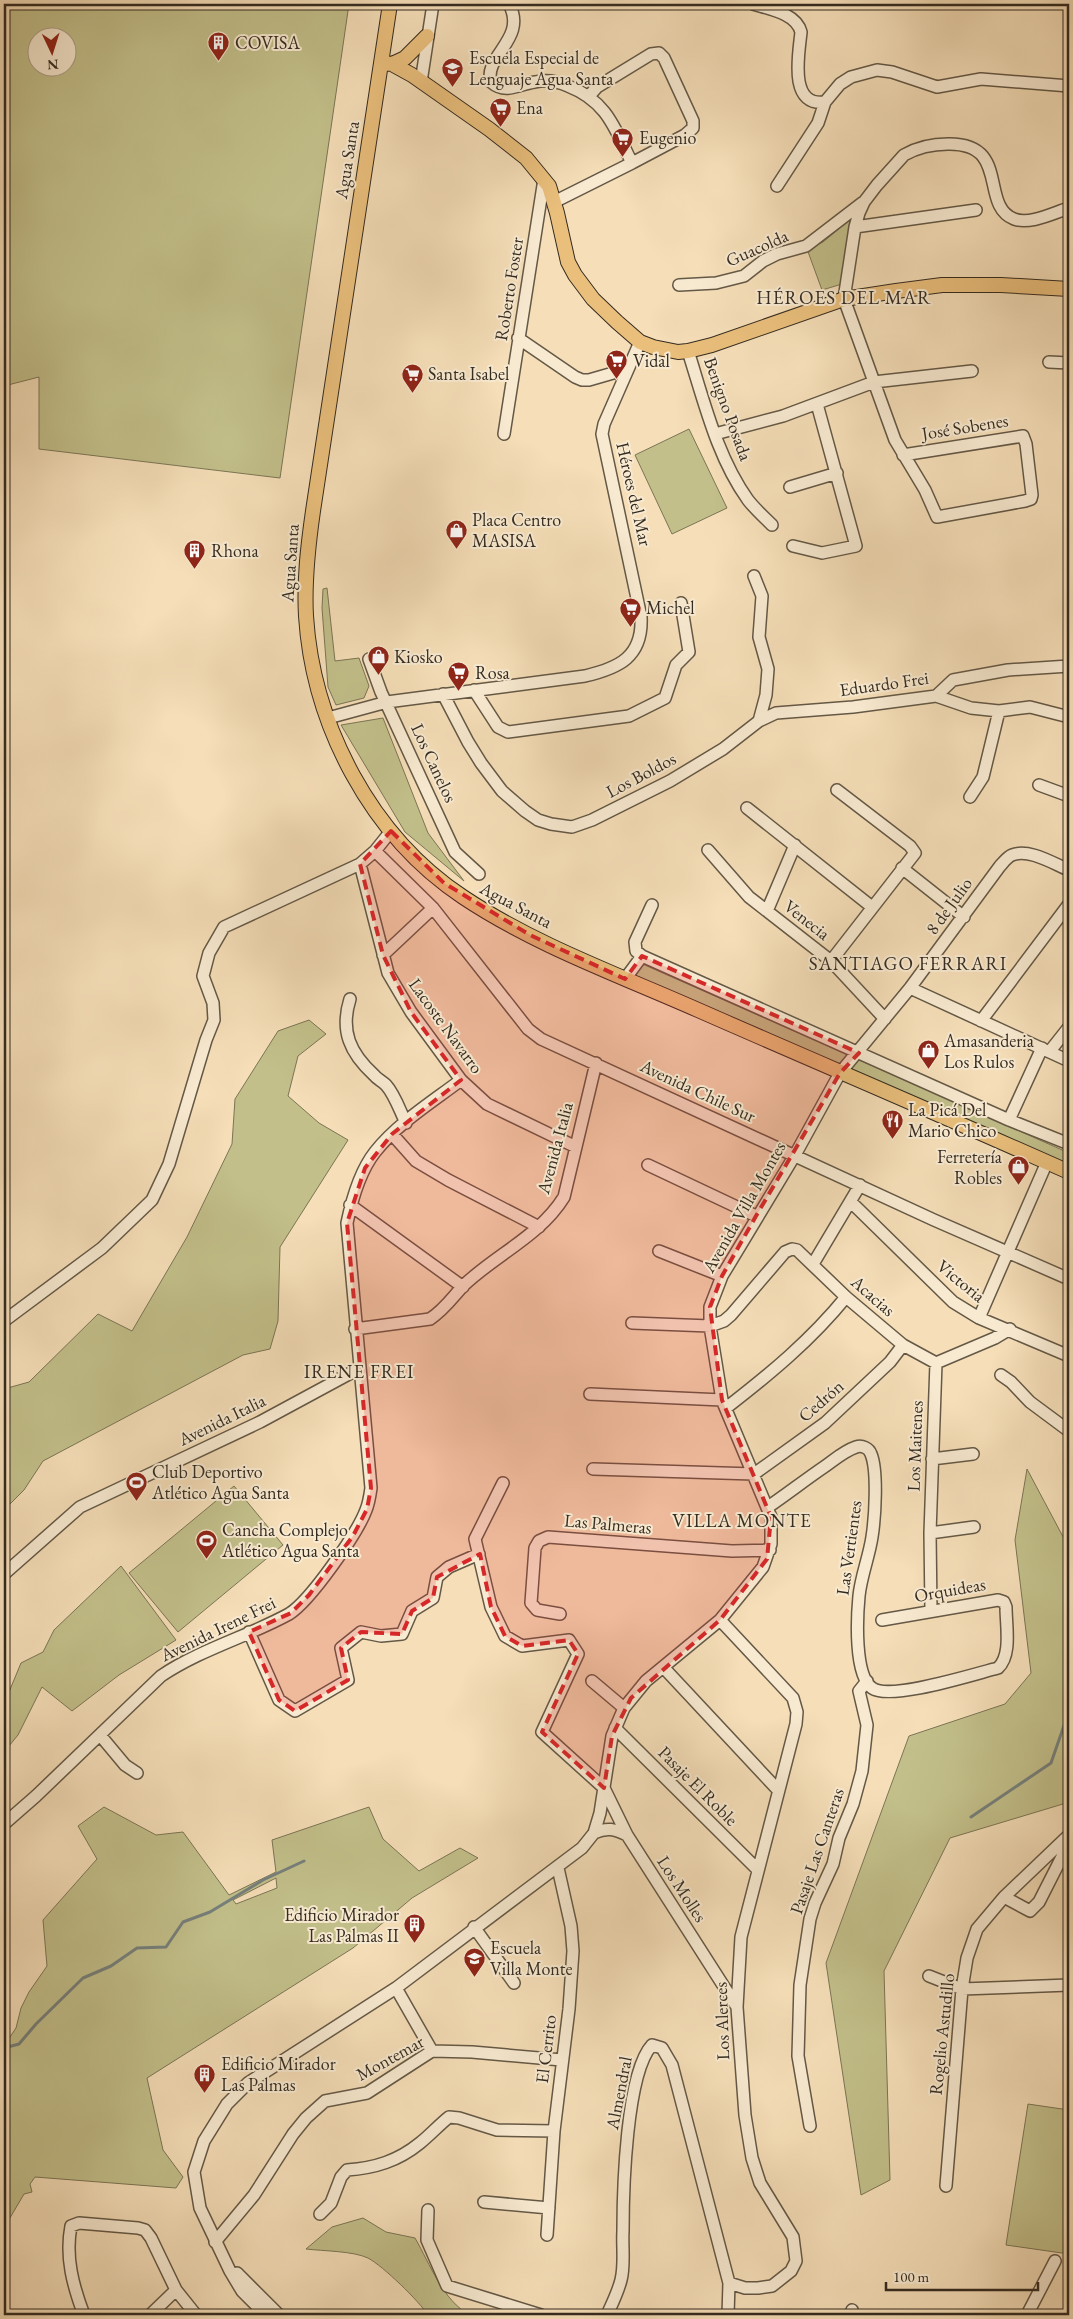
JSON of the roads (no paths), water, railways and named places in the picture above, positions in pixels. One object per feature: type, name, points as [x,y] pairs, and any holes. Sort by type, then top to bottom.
[{"type":"main road","name":"Agua Santa","points":[[390,4],[387,64],[362,180],[307,554],[305,600],[307,631],[312,661],[328,718],[350,770],[369,803],[408,850],[444,883],[486,912],[530,936],[1069,1172]]},
{"type":"main road","points":[[387,64],[405,58],[427,36]]},
{"type":"main road","points":[[387,64],[421,82],[516,150],[544,179],[554,202],[568,262],[575,275],[594,299],[640,342],[665,350],[688,351],[712,345],[844,299],[942,285],[1001,285],[1069,289]]},
{"type":"street","points":[[421,82],[432,4]]},
{"type":"street","points":[[510,4],[513,20],[511,36],[509,42],[493,64],[490,77],[492,82],[502,89],[510,89],[534,82],[553,80],[589,96],[609,116],[632,163]]},
{"type":"street","points":[[753,4],[784,15],[794,20],[799,26],[801,32],[798,78],[801,90],[814,101],[824,102]]},
{"type":"street","points":[[554,202],[685,135],[690,132],[694,125],[664,58],[659,53],[651,54],[597,86],[589,96]]},
{"type":"street","points":[[777,186],[818,123],[824,102],[840,84],[851,77],[877,70],[892,72],[937,88],[981,79],[1069,86]]},
{"type":"street","name":"Guacolda","points":[[679,285],[716,283],[744,276],[777,254],[806,246],[864,202],[904,155],[913,150],[935,144],[968,146],[984,156],[999,201],[1008,216],[1021,220],[1030,220],[1069,208]]},
{"type":"street","name":"Roberto Foster","points":[[504,434],[544,179]]},
{"type":"street","name":"Guacolda","points":[[844,299],[855,227],[864,202]]},
{"type":"street","points":[[855,227],[976,210]]},
{"type":"street","points":[[844,299],[895,440],[903,455]]},
{"type":"street","points":[[518,338],[582,380],[627,369]]},
{"type":"street","name":"Héroes del Mar","points":[[474,690],[585,676],[606,671],[617,667],[626,659],[638,642],[642,631],[635,579],[602,434],[604,424],[640,342]]},
{"type":"street","name":"Benigno Posada","points":[[688,351],[715,434],[726,460],[748,500],[772,525]]},
{"type":"street","points":[[1049,362],[1069,363]]},
{"type":"street","points":[[715,434],[783,416],[874,382],[972,371]]},
{"type":"street","points":[[793,546],[822,554],[856,546],[818,404]]},
{"type":"street","name":"José Sobenes","points":[[1023,436],[1032,491],[1031,499],[937,517],[925,490],[903,455],[1023,436]]},
{"type":"street","points":[[790,487],[837,473]]},
{"type":"street","points":[[754,576],[762,596],[759,637],[768,669],[766,695],[759,721]]},
{"type":"street","points":[[328,718],[386,702],[474,690],[498,727],[508,732],[630,716],[665,698],[676,666],[690,652],[682,604]]},
{"type":"street","name":"Los Canelos","points":[[369,660],[386,702],[455,852],[479,874]]},
{"type":"street","name":"Eduardo Frei","points":[[759,721],[776,713],[853,707],[936,696],[953,680],[1008,670],[1069,666]]},
{"type":"street","name":"Los Boldos","points":[[443,694],[468,742],[502,791],[538,820],[572,827],[592,820],[670,781],[723,749],[759,721]]},
{"type":"street","points":[[936,696],[971,708],[999,711],[1030,706],[1069,717]]},
{"type":"street","points":[[970,796],[983,777],[999,711]]},
{"type":"street","points":[[1039,785],[1069,796]]},
{"type":"street","points":[[831,961],[915,853],[910,846],[837,790]]},
{"type":"street","points":[[747,808],[872,907]]},
{"type":"street","points":[[4,1321],[102,1248],[152,1200],[169,1164],[206,1040],[214,1020],[213,1003],[203,976],[209,953],[224,927],[360,864],[391,831]]},
{"type":"street","points":[[767,912],[795,845]]},
{"type":"street","name":"Venecia","points":[[708,850],[744,892],[831,961],[885,1018]]},
{"type":"street","name":"Avenida Chile Sur","points":[[374,851],[433,908],[528,1029],[541,1039],[1007,1253],[1069,1279]]},
{"type":"street","name":"8 de Julio","points":[[840,1073],[859,1053],[910,988],[1000,866],[1010,856],[1030,854],[1069,870]]},
{"type":"street","name":"Lacoste Navarro","points":[[360,864],[388,973],[411,1012],[460,1080],[487,1104],[576,1147]]},
{"type":"street","points":[[902,868],[964,916]]},
{"type":"street","points":[[981,1021],[1069,904]]},
{"type":"street","points":[[652,905],[635,942],[636,951],[642,956],[1008,1120],[1069,1144]]},
{"type":"street","points":[[383,955],[433,908]]},
{"type":"street","points":[[625,978],[642,956]]},
{"type":"street","points":[[910,988],[1069,1061]]},
{"type":"street","points":[[350,1000],[345,1015],[345,1026],[351,1047],[373,1075],[386,1085],[406,1123]]},
{"type":"street","points":[[1008,1120],[1046,1050],[1069,1027]]},
{"type":"street","name":"Avenida Italia","points":[[355,1329],[430,1319],[440,1313],[463,1286],[496,1258],[554,1214],[564,1197],[596,1063]]},
{"type":"street","name":"Avenida Villa Montes","points":[[594,1833],[615,1728],[624,1708],[642,1685],[720,1620],[758,1576],[770,1550],[772,1528],[768,1507],[724,1404],[710,1326],[710,1307],[722,1276],[756,1216],[795,1155],[840,1073]]},
{"type":"street","name":"Avenida Irene Frei","points":[[4,1824],[161,1676],[184,1660],[291,1613],[309,1595],[353,1536],[367,1509],[371,1488],[346,1223],[350,1205],[365,1168],[375,1152],[392,1134],[460,1080]]},
{"type":"street","points":[[392,1134],[416,1161],[448,1180],[539,1227]]},
{"type":"street","points":[[979,1318],[1047,1162]]},
{"type":"street","points":[[648,1164],[756,1216]]},
{"type":"street","points":[[813,1264],[852,1203],[860,1185]]},
{"type":"street","name":"Victoria","points":[[852,1203],[953,1302],[979,1318],[1010,1329],[1069,1356]]},
{"type":"street","points":[[350,1205],[463,1286]]},
{"type":"street","name":"Acacias","points":[[710,1326],[724,1321],[731,1315],[785,1252],[792,1249],[797,1250],[846,1297],[903,1345],[936,1362]]},
{"type":"street","points":[[659,1251],[722,1276]]},
{"type":"street","points":[[590,1394],[724,1404],[777,1368],[801,1347],[846,1297]]},
{"type":"street","points":[[632,1322],[710,1326]]},
{"type":"street","points":[[936,1362],[995,1338],[1010,1329]]},
{"type":"street","name":"Cedrón","points":[[754,1474],[825,1423],[890,1362],[903,1345]]},
{"type":"street","name":"Los Maitenes","points":[[931,1611],[930,1533],[936,1362]]},
{"type":"street","name":"Avenida Italia","points":[[4,1574],[80,1507],[260,1422],[360,1368]]},
{"type":"street","points":[[1001,1375],[1011,1382],[1030,1402],[1069,1431]]},
{"type":"street","name":"Las Vertientes","points":[[768,1507],[857,1446],[865,1447],[871,1452],[874,1503],[872,1537],[859,1596],[857,1623],[861,1667],[866,1681]]},
{"type":"street","points":[[932,1459],[973,1454]]},
{"type":"street","points":[[592,1469],[754,1474]]},
{"type":"street","points":[[503,1482],[475,1539],[491,1607],[505,1636],[522,1646],[569,1640],[578,1654],[557,1704],[542,1732],[604,1788]]},
{"type":"street","points":[[930,1533],[974,1527]]},
{"type":"street","name":"Las Palmeras","points":[[560,1614],[537,1610],[531,1603],[535,1548],[540,1541],[548,1537],[723,1550],[770,1550]]},
{"type":"street","points":[[249,1632],[279,1700],[295,1711],[348,1680],[341,1648],[360,1632],[380,1636],[402,1634],[412,1611],[433,1598],[436,1576],[449,1567],[479,1554]]},
{"type":"street","name":"Orquideas","points":[[866,1681],[872,1688],[882,1692],[916,1689],[998,1668],[1004,1662],[1006,1652],[1006,1607],[1004,1602],[998,1600],[882,1620]]},
{"type":"street","name":"Los Alerces","points":[[720,1620],[793,1698],[797,1712],[796,1724],[777,1789],[741,1937],[737,2006],[745,2114],[752,2158],[760,2182],[793,2237],[796,2261],[792,2271],[772,2286],[744,2288],[729,2283]]},
{"type":"street","points":[[664,1668],[777,1789]]},
{"type":"street","points":[[592,1681],[624,1708]]},
{"type":"street","name":"Pasaje Las Canteras","points":[[810,2126],[798,2056],[800,1985],[815,1903],[833,1864],[838,1838],[853,1804],[862,1771],[867,1724],[860,1691],[866,1681]]},
{"type":"street","name":"Pasaje El Roble","points":[[615,1728],[757,1869]]},
{"type":"street","points":[[100,1734],[126,1765],[138,1773]]},
{"type":"street","name":"Los Molles","points":[[604,1788],[627,1835],[737,2006]]},
{"type":"street","points":[[266,2315],[242,2291],[214,2242],[200,2208],[194,2172],[204,2141],[227,2104],[248,2083],[396,1988],[474,1927],[558,1868],[582,1848],[594,1833],[600,1830],[615,1829],[627,1835]]},
{"type":"street","name":"Rogelio Astudillo","points":[[946,2186],[962,1989],[968,1958],[977,1929],[1004,1897],[1069,1835]]},
{"type":"street","points":[[1004,1897],[1030,1911],[1039,1902],[1069,1843]]},
{"type":"street","name":"El Cerrito","points":[[547,2234],[554,2132],[573,1951],[571,1926],[558,1868]]},
{"type":"street","points":[[474,1927],[514,1983]]},
{"type":"street","points":[[929,1976],[962,1989],[1069,1985]]},
{"type":"street","points":[[396,1988],[432,2051]]},
{"type":"street","name":"Almendral","points":[[607,2315],[622,2278],[623,2181],[639,2067],[645,2053],[652,2045],[662,2048],[672,2065],[729,2283],[728,2315]]},
{"type":"street","name":"Montemar","points":[[214,2242],[254,2195],[293,2134],[318,2106],[332,2099],[367,2093],[432,2051],[472,2052],[562,2060]]},
{"type":"street","points":[[320,2214],[331,2203],[341,2177],[347,2170],[387,2163],[422,2142],[449,2117],[459,2118],[482,2127],[497,2130],[554,2132]]},
{"type":"street","points":[[484,2202],[549,2208]]},
{"type":"street","points":[[428,2210],[427,2240],[447,2286],[541,2315]]},
{"type":"street","points":[[84,2315],[71,2279],[69,2266],[69,2234],[71,2226],[75,2224],[145,2230],[151,2238],[176,2290],[196,2315]]},
{"type":"street","points":[[226,2261],[279,2315]]},
{"type":"street","points":[[1027,2315],[1055,2262]]},
{"type":"street","points":[[150,2315],[176,2290]]},
{"type":"waterway","points":[[971,1817],[1051,1763],[1069,1711]]},
{"type":"waterway","points":[[4,2048],[19,2044],[36,2024],[83,1978],[111,1966],[137,1948],[166,1947],[183,1922],[210,1912],[263,1880],[304,1861]]},
{"type":"place","name":"COVISA","points":[[219,62]]},
{"type":"place","name":"Escuela Especial de Lenguaje Agua Santa","points":[[453,87]]},
{"type":"place","name":"Ena","points":[[500,127]]},
{"type":"place","name":"Eugenio","points":[[623,157]]},
{"type":"place","name":"Vidal","points":[[617,380]]},
{"type":"place","name":"Santa Isabel","points":[[412,393]]},
{"type":"place","name":"Placa Centro MASISA","points":[[456,549]]},
{"type":"place","name":"Rhona","points":[[195,570]]},
{"type":"place","name":"Michel","points":[[630,627]]},
{"type":"place","name":"Kiosko","points":[[378,676]]},
{"type":"place","name":"Rosa","points":[[459,692]]},
{"type":"place","name":"Amasanderia Los Rulos","points":[[928,1070]]},
{"type":"place","name":"La Picá Del Mario Chico","points":[[892,1139]]},
{"type":"place","name":"Ferretería Robles","points":[[1018,1186]]},
{"type":"place","name":"Club Deportivo Atlético Agua Santa","points":[[136,1501]]},
{"type":"place","name":"Cancha Complejo Atlético Agua Santa","points":[[206,1559]]},
{"type":"place","name":"Edificio Mirador Las Palmas II","points":[[415,1944]]},
{"type":"place","name":"Escuela Villa Monte","points":[[474,1977]]},
{"type":"place","name":"Edificio Mirador Las Palmas","points":[[205,2093]]},
{"type":"district","name":"HÉROES DEL MAR","points":[[844,297]]},
{"type":"district","name":"SANTIAGO FERRARI","points":[[908,963]]},
{"type":"district","name":"IRENE FREI","points":[[359,1371]]},
{"type":"district","name":"VILLA MONTE","points":[[742,1520]]}]
